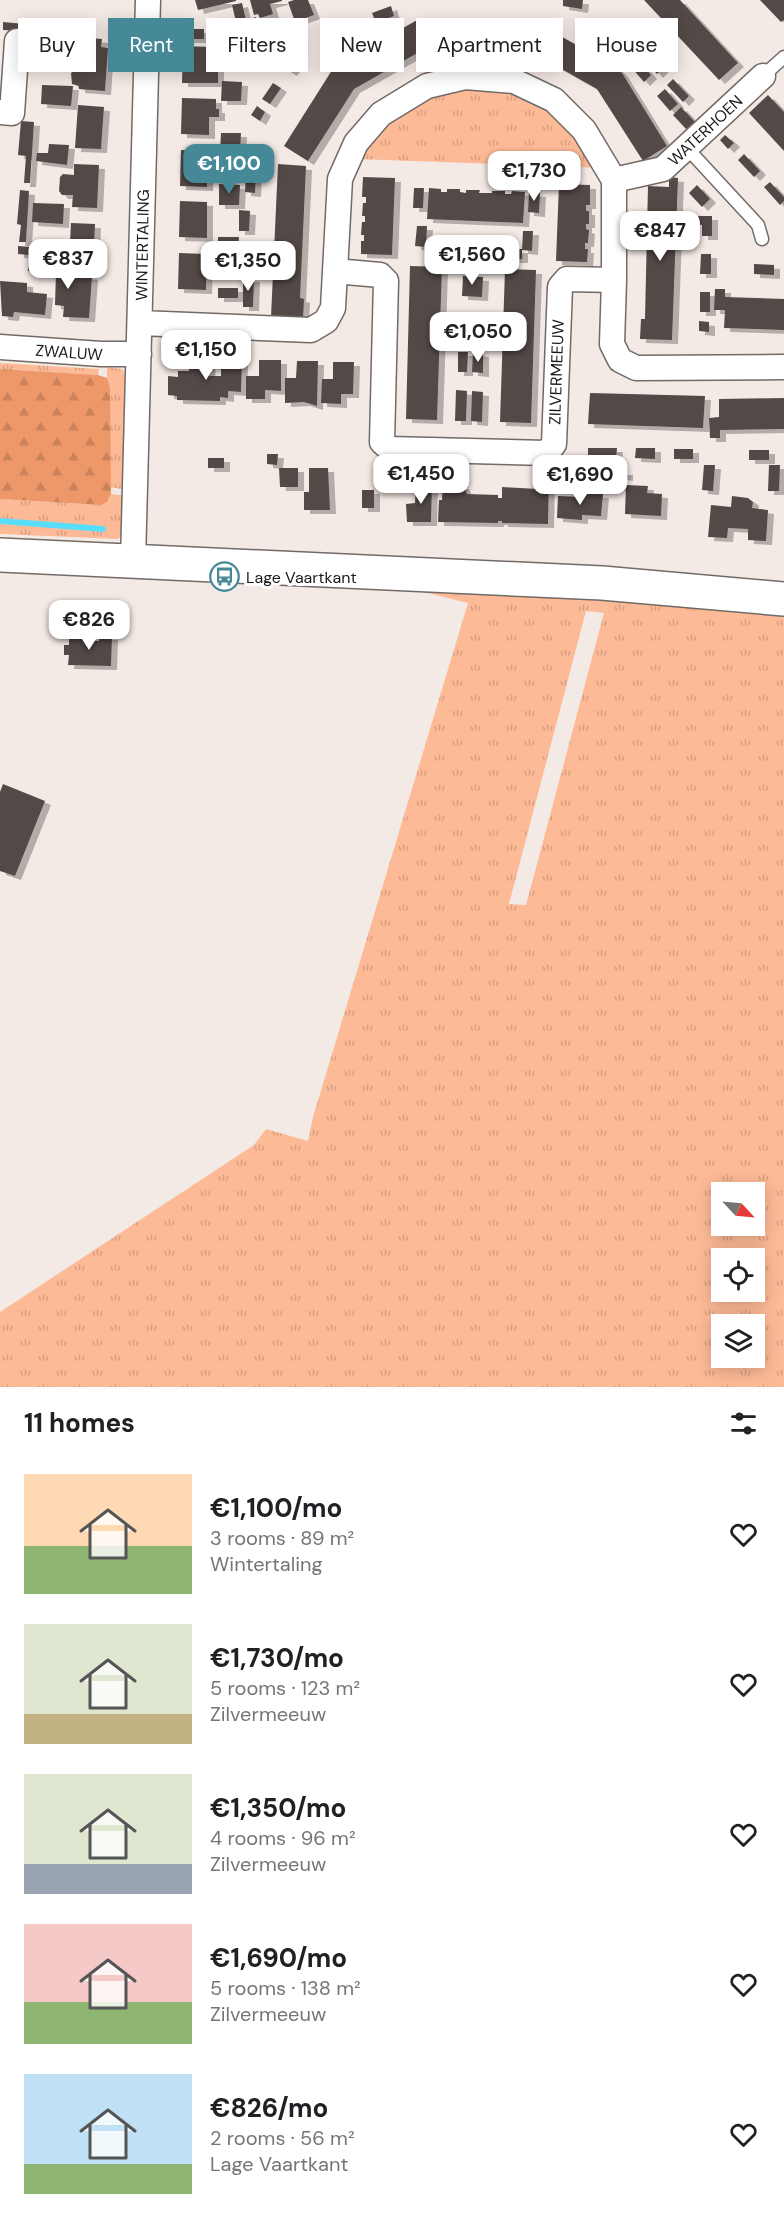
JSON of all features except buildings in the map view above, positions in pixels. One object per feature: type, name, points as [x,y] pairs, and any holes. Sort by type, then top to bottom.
[{"type":"street","name":"WINTERTALING","points":[[133,561],[148,0]]},
{"type":"street","points":[[0,112],[12,113],[17,41]]},
{"type":"street","name":"WATERHOEN","points":[[614,180],[663,169],[763,76]]},
{"type":"street","points":[[140,322],[310,330],[326,321],[333,308],[340,179],[356,143],[381,114],[427,86],[465,77],[514,81],[554,100],[584,130],[614,180],[615,280],[612,344],[620,360],[636,368],[784,367]]},
{"type":"street","name":"ZILVERMEEUW","points":[[335,271],[380,275],[386,281],[382,442],[390,449],[547,453],[554,444],[560,287],[567,279],[615,280]]},
{"type":"street","name":"ZWALUW","points":[[0,347],[101,354],[139,354]]},
{"type":"street","points":[[0,555],[602,583],[784,599]]},
{"type":"lane","name":"WATERHOEN","points":[[763,76],[784,57]]},
{"type":"lane","points":[[686,147],[758,225],[762,239]]},
{"type":"green space","points":[[502,85],[560,116],[603,168],[356,159],[378,129],[414,103],[442,92]]},
{"type":"green space","points":[[0,363],[99,369],[98,375],[0,369]]},
{"type":"green space","points":[[107,367],[122,369],[129,378],[127,490],[110,487],[110,387]]},
{"type":"green space","points":[[0,369],[98,375],[107,378],[110,387],[111,494],[107,502],[100,505],[0,499]]},
{"type":"green space","points":[[111,494],[127,496],[125,531],[118,539],[0,534],[0,499],[100,505]]},
{"type":"green space","points":[[407,590],[784,608],[784,1387],[0,1387],[0,1312],[254,1145],[266,1129],[308,1141],[313,1117],[468,603]],"holes":[[[586,611],[604,613],[526,905],[509,904]]]},
{"type":"waterway","points":[[0,521],[103,529]]},
{"type":"place","name":"Lage Vaartkant","points":[[225,577]]}]
